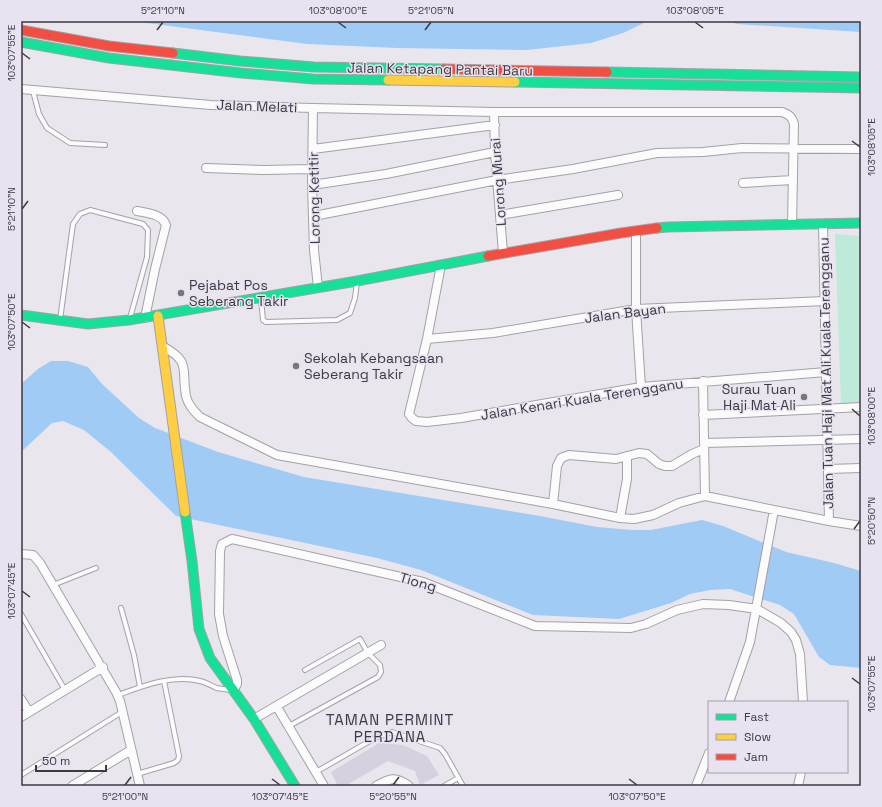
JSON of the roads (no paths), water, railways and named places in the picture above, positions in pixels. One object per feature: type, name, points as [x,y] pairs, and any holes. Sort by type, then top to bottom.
[{"type":"main road","name":"Jalan Ketapang Pantai Baru","points":[[21,30],[109,46],[240,61],[314,67],[861,77]]},
{"type":"main road","name":"Jalan Ketapang Pantai Baru","points":[[21,42],[109,58],[241,73],[313,79],[861,88]]},
{"type":"main road","points":[[21,315],[88,324],[144,318],[441,266],[503,253],[668,227],[861,223]]},
{"type":"main road","points":[[158,316],[192,561],[199,629],[210,658],[254,719],[295,786]]},
{"type":"street","name":"Jalan Melati","points":[[21,90],[211,105],[313,108],[494,112],[782,112],[789,114],[794,124],[792,225]]},
{"type":"street","name":"Lorong Ketitir","points":[[313,108],[313,149],[311,169],[314,216],[314,250],[318,287]]},
{"type":"street","name":"Lorong Murai","points":[[494,112],[495,152],[503,253]]},
{"type":"street","points":[[313,149],[495,124]]},
{"type":"street","points":[[314,216],[497,180],[573,169],[657,153],[703,152],[742,148],[861,149]]},
{"type":"street","points":[[312,185],[386,174],[495,152]]},
{"type":"street","points":[[206,168],[264,170],[311,169]]},
{"type":"street","points":[[743,183],[793,180]]},
{"type":"street","points":[[500,215],[618,195]]},
{"type":"street","points":[[137,210],[160,217],[166,225],[154,269],[144,318]]},
{"type":"street","name":"Jalan Tuan Haji Mat Ali Kuala Terengganu","points":[[823,224],[829,521]]},
{"type":"street","points":[[636,231],[636,309],[641,387]]},
{"type":"street","points":[[427,339],[441,266]]},
{"type":"street","name":"Jalan Bayan","points":[[427,339],[493,333],[636,309],[825,301]]},
{"type":"street","name":"Jalan Kenari Kuala Terengganu","points":[[427,339],[410,414],[416,421],[427,422],[461,418],[641,387],[826,372]]},
{"type":"street","points":[[162,346],[174,353],[181,360],[184,368],[186,397],[191,408],[200,417],[271,452],[285,456],[553,504],[620,518],[634,519],[653,515],[679,503],[704,496],[861,526]]},
{"type":"street","points":[[703,381],[704,496]]},
{"type":"street","points":[[703,415],[861,407]]},
{"type":"street","points":[[553,504],[557,466],[561,458],[569,455],[616,459],[639,453],[647,454],[659,464],[672,466],[704,446],[861,439]]},
{"type":"street","points":[[620,518],[627,479],[628,456]]},
{"type":"street","points":[[828,469],[861,468]]},
{"type":"street","points":[[729,701],[750,642],[774,510]]},
{"type":"street","name":"Tiong","points":[[233,691],[237,684],[223,636],[219,614],[220,551],[222,544],[232,539],[423,582],[535,626],[631,628],[646,624],[677,610],[703,604],[729,604],[757,609]]},
{"type":"street","points":[[21,554],[33,555],[40,563],[103,667],[118,695],[140,786]]},
{"type":"street","points":[[757,609],[781,623],[791,632],[796,640],[800,654],[803,701]]},
{"type":"street","points":[[254,719],[381,645]]},
{"type":"street","points":[[21,717],[103,667]]},
{"type":"street","points":[[21,699],[29,712]]},
{"type":"street","points":[[277,706],[324,786]]},
{"type":"street","points":[[72,786],[131,750]]},
{"type":"street","points":[[696,786],[708,756]]},
{"type":"street","points":[[798,786],[801,773]]},
{"type":"street","points":[[376,786],[394,778],[401,780],[409,786]]},
{"type":"lane","points":[[33,91],[39,114],[47,128],[70,143],[105,144]]},
{"type":"lane","points":[[60,320],[73,224],[80,214],[90,210],[143,224],[148,230],[147,257],[129,320]]},
{"type":"lane","points":[[261,298],[263,320],[266,322],[337,320],[350,313],[355,298],[357,281]]},
{"type":"lane","points":[[53,585],[96,568]]},
{"type":"lane","points":[[121,608],[134,655],[140,687]]},
{"type":"lane","points":[[21,614],[65,690]]},
{"type":"lane","points":[[288,727],[378,677],[381,672],[380,665],[368,653],[360,639],[305,670]]},
{"type":"lane","points":[[118,695],[140,687],[164,681],[188,679],[201,681],[217,688],[233,691]]},
{"type":"lane","points":[[137,774],[174,763],[178,760],[179,756],[164,681]]},
{"type":"lane","points":[[21,775],[123,712]]},
{"type":"lane","points":[[316,772],[375,738],[392,732],[440,748],[463,786]]},
{"type":"lane","points":[[444,786],[458,778]]},
{"type":"water","points":[[132,21],[648,21],[623,33],[591,43],[527,50],[398,48],[307,44]]},
{"type":"water","points":[[727,21],[861,21],[861,32],[737,24]]},
{"type":"water","points":[[51,361],[68,361],[88,367],[102,384],[139,418],[155,428],[218,452],[304,477],[540,516],[597,527],[651,530],[702,520],[723,526],[786,552],[861,571],[861,668],[830,665],[819,657],[794,614],[780,605],[730,589],[710,590],[690,594],[671,603],[619,619],[533,615],[421,570],[377,558],[176,516],[111,452],[84,430],[63,421],[52,423],[21,452],[21,384],[38,369]]},
{"type":"place","name":"Pejabat Pos Seberang Takir","points":[[181,293]]},
{"type":"place","name":"Sekolah Kebangsaan Seberang Takir","points":[[296,366]]},
{"type":"place","name":"Surau Tuan Haji Mat Ali","points":[[804,397]]},
{"type":"district","name":"TAMAN PERMINT PERDANA","points":[[390,728]]}]
